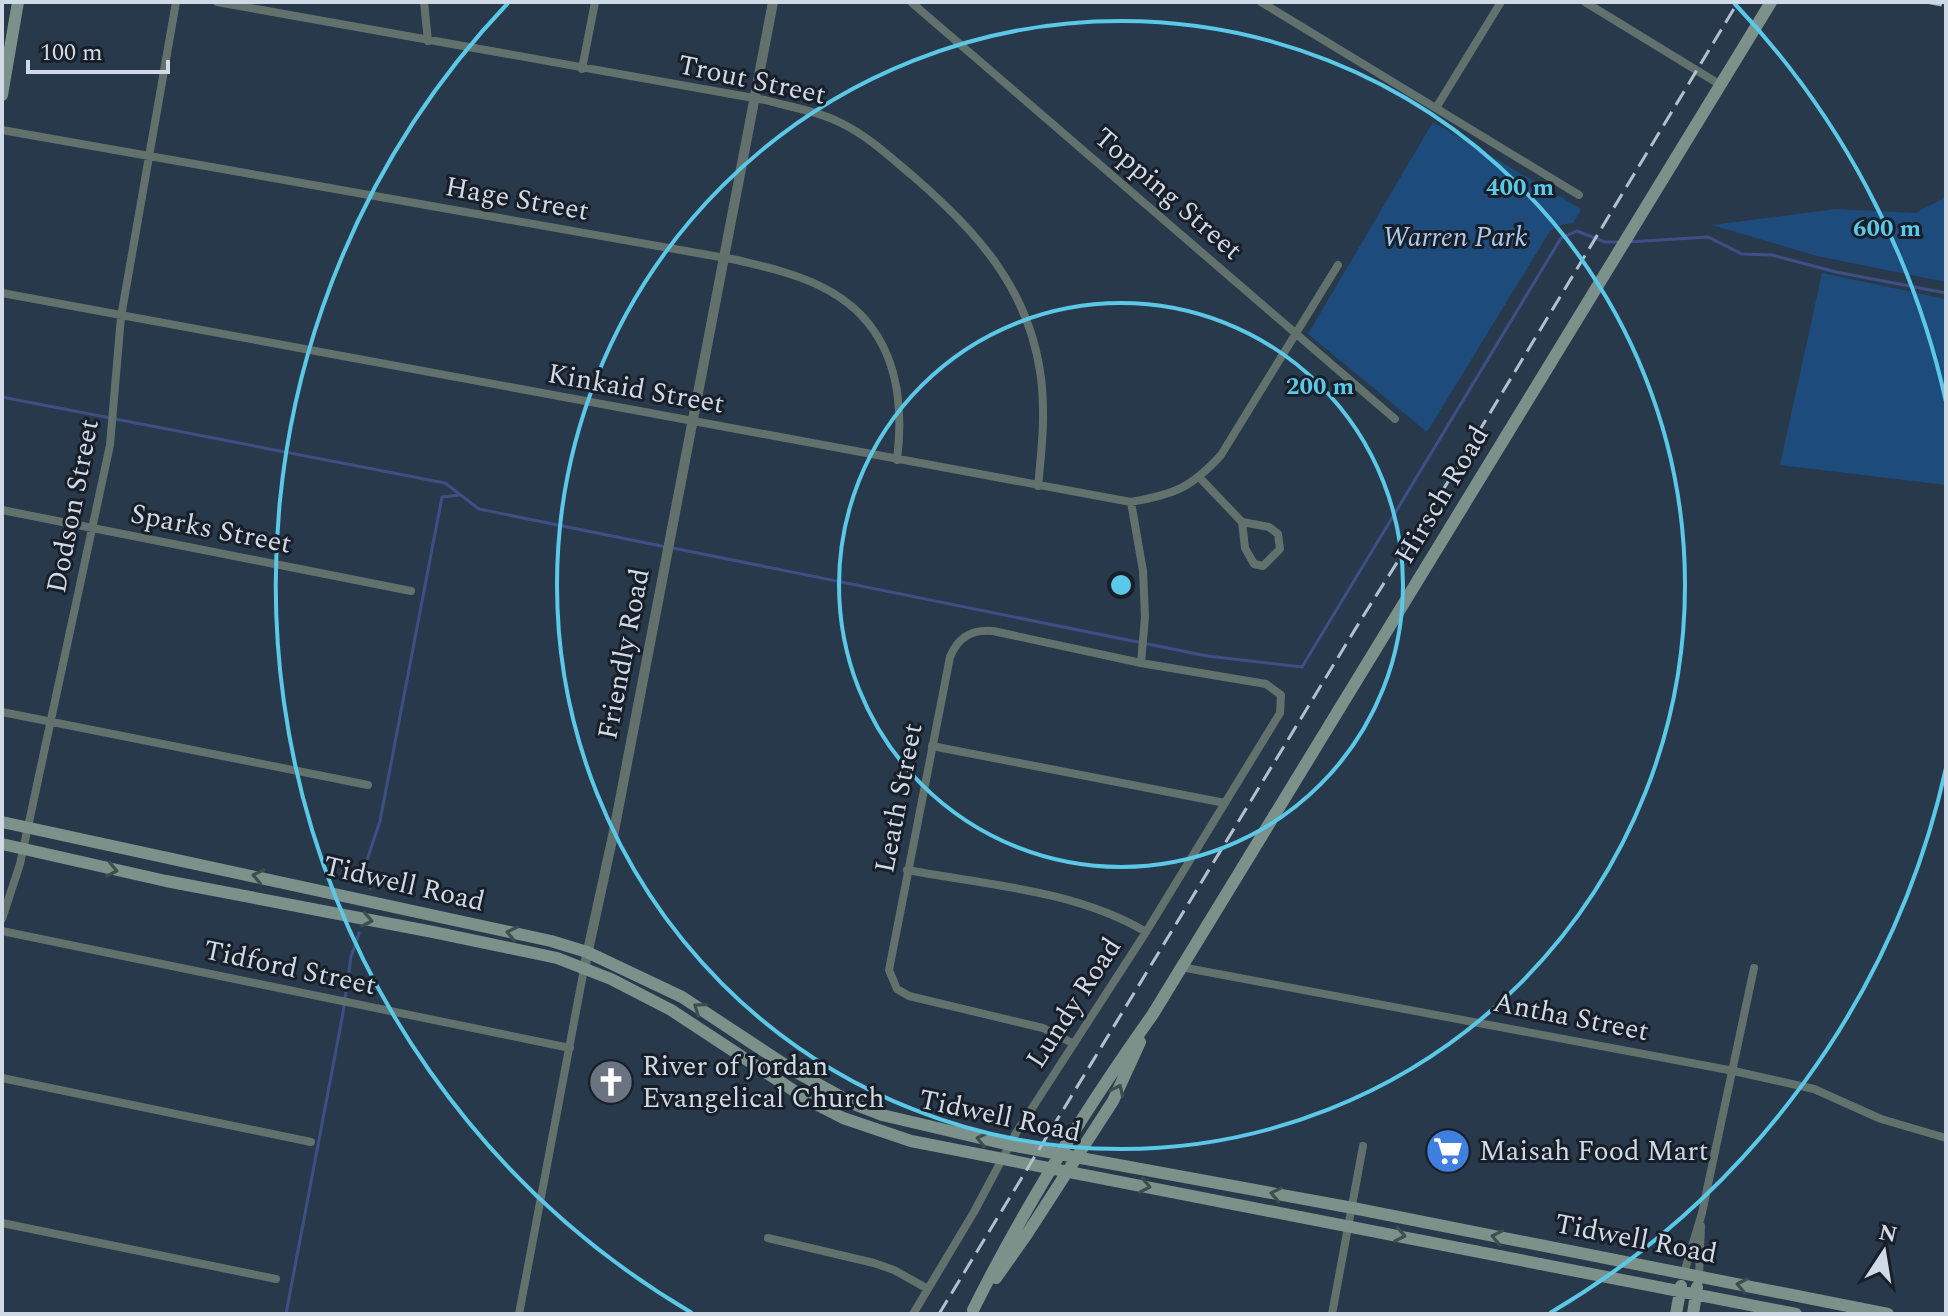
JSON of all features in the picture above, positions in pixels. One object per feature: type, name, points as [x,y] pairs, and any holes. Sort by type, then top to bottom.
[{"type":"main road","points":[[2,95],[18,2]]},
{"type":"main road","name":"Hirsch Road","points":[[975,1313],[1014,1228],[1049,1168],[1098,1091],[1153,1014],[1771,2]]},
{"type":"main road","name":"Tidwell Road","points":[[2,822],[551,941],[587,952],[682,997],[796,1072],[856,1105],[922,1126],[1888,1314]]},
{"type":"main road","name":"Tidwell Road","points":[[2,844],[166,881],[545,955],[611,979],[671,1010],[808,1100],[848,1120],[911,1141],[1796,1314]]},
{"type":"main road","points":[[166,881],[171,857]]},
{"type":"main road","points":[[433,932],[436,917]]},
{"type":"main road","name":"Hirsch Road","points":[[975,1313],[1113,1101],[1153,1014]]},
{"type":"main road","points":[[722,1041],[730,1029]]},
{"type":"main road","points":[[848,1120],[856,1105]]},
{"type":"main road","points":[[1234,1203],[1237,1187]]},
{"type":"main road","points":[[1520,1258],[1523,1242]]},
{"type":"main road","points":[[1676,1314],[1684,1273]]},
{"type":"main road","points":[[1693,1314],[1699,1276]]},
{"type":"street","name":"Dodson Street","points":[[2,919],[28,828],[112,438],[121,317],[176,2]]},
{"type":"street","name":"Trout Street","points":[[217,2],[753,98],[838,121],[875,143],[957,215],[995,259],[1028,324],[1040,369],[1043,416],[1038,486]]},
{"type":"street","points":[[424,2],[428,41]]},
{"type":"street","points":[[582,69],[595,2]]},
{"type":"street","name":"Friendly Road","points":[[519,1314],[773,2]]},
{"type":"street","name":"Topping Street","points":[[911,2],[1395,419]]},
{"type":"street","points":[[1261,2],[1579,195]]},
{"type":"street","points":[[1436,108],[1501,2]]},
{"type":"street","points":[[1585,2],[1719,84]]},
{"type":"street","name":"Hage Street","points":[[2,130],[723,257],[808,280],[840,298],[859,314],[884,349],[898,387],[901,429],[897,460]]},
{"type":"street","points":[[1242,522],[1269,527],[1280,538],[1278,553],[1263,566],[1254,564],[1247,555],[1242,522],[1200,478],[1232,439],[1338,265]]},
{"type":"street","name":"Kinkaid Street","points":[[2,293],[1131,502],[1172,494],[1200,478]]},
{"type":"street","points":[[1131,502],[1143,571],[1141,663]]},
{"type":"street","name":"Sparks Street","points":[[2,510],[411,591]]},
{"type":"street","name":"Leath Street","points":[[1074,1044],[1043,1028],[909,996],[897,989],[889,970],[954,646],[976,631],[995,631],[1141,663]]},
{"type":"street","name":"Lundy Road","points":[[913,1314],[1010,1145],[1146,932],[1280,713],[1281,695],[1266,684],[1141,663]]},
{"type":"street","points":[[2,712],[368,785]]},
{"type":"street","points":[[932,746],[1225,803]]},
{"type":"street","points":[[907,870],[1090,906],[1120,916],[1146,932]]},
{"type":"street","name":"Tidford Street","points":[[2,931],[570,1048]]},
{"type":"street","name":"Antha Street","points":[[1181,967],[1734,1071],[1814,1089],[1881,1119],[1946,1138]]},
{"type":"street","points":[[1684,1273],[1702,1213],[1754,968]]},
{"type":"street","points":[[2,1078],[311,1142]]},
{"type":"street","points":[[1332,1314],[1363,1146]]},
{"type":"street","points":[[1699,1276],[1702,1213]]},
{"type":"street","points":[[2,1223],[276,1279]]},
{"type":"street","points":[[768,1238],[874,1263],[928,1289]]},
{"type":"green space","name":"Warren Park","points":[[1433,122],[1581,209],[1573,223],[1550,231],[1427,432],[1308,334]]},
{"type":"green space","points":[[1946,194],[1946,282],[1817,256],[1712,225],[1836,209],[1915,213],[1941,200]]},
{"type":"green space","points":[[1822,273],[1946,299],[1946,485],[1780,465]]},
{"type":"waterway","points":[[673,548],[1207,656],[1302,667],[1561,238],[1577,231],[1605,242],[1620,242]]},
{"type":"waterway","points":[[1628,242],[1708,237],[1742,254],[1772,255],[1836,272],[1946,293]]},
{"type":"waterway","points":[[2,397],[445,483],[479,509],[666,547]]},
{"type":"waterway","points":[[370,888],[366,863],[380,821],[442,497],[459,495]]},
{"type":"waterway","points":[[286,1314],[351,957],[359,933]]},
{"type":"railway","points":[[939,1314],[1738,2]]},
{"type":"railway","points":[[1926,2],[1946,6]]},
{"type":"place","name":"River of Jordan Evangelical Church","points":[[611,1082]]},
{"type":"place","name":"Maisah Food Mart","points":[[1448,1151]]}]
